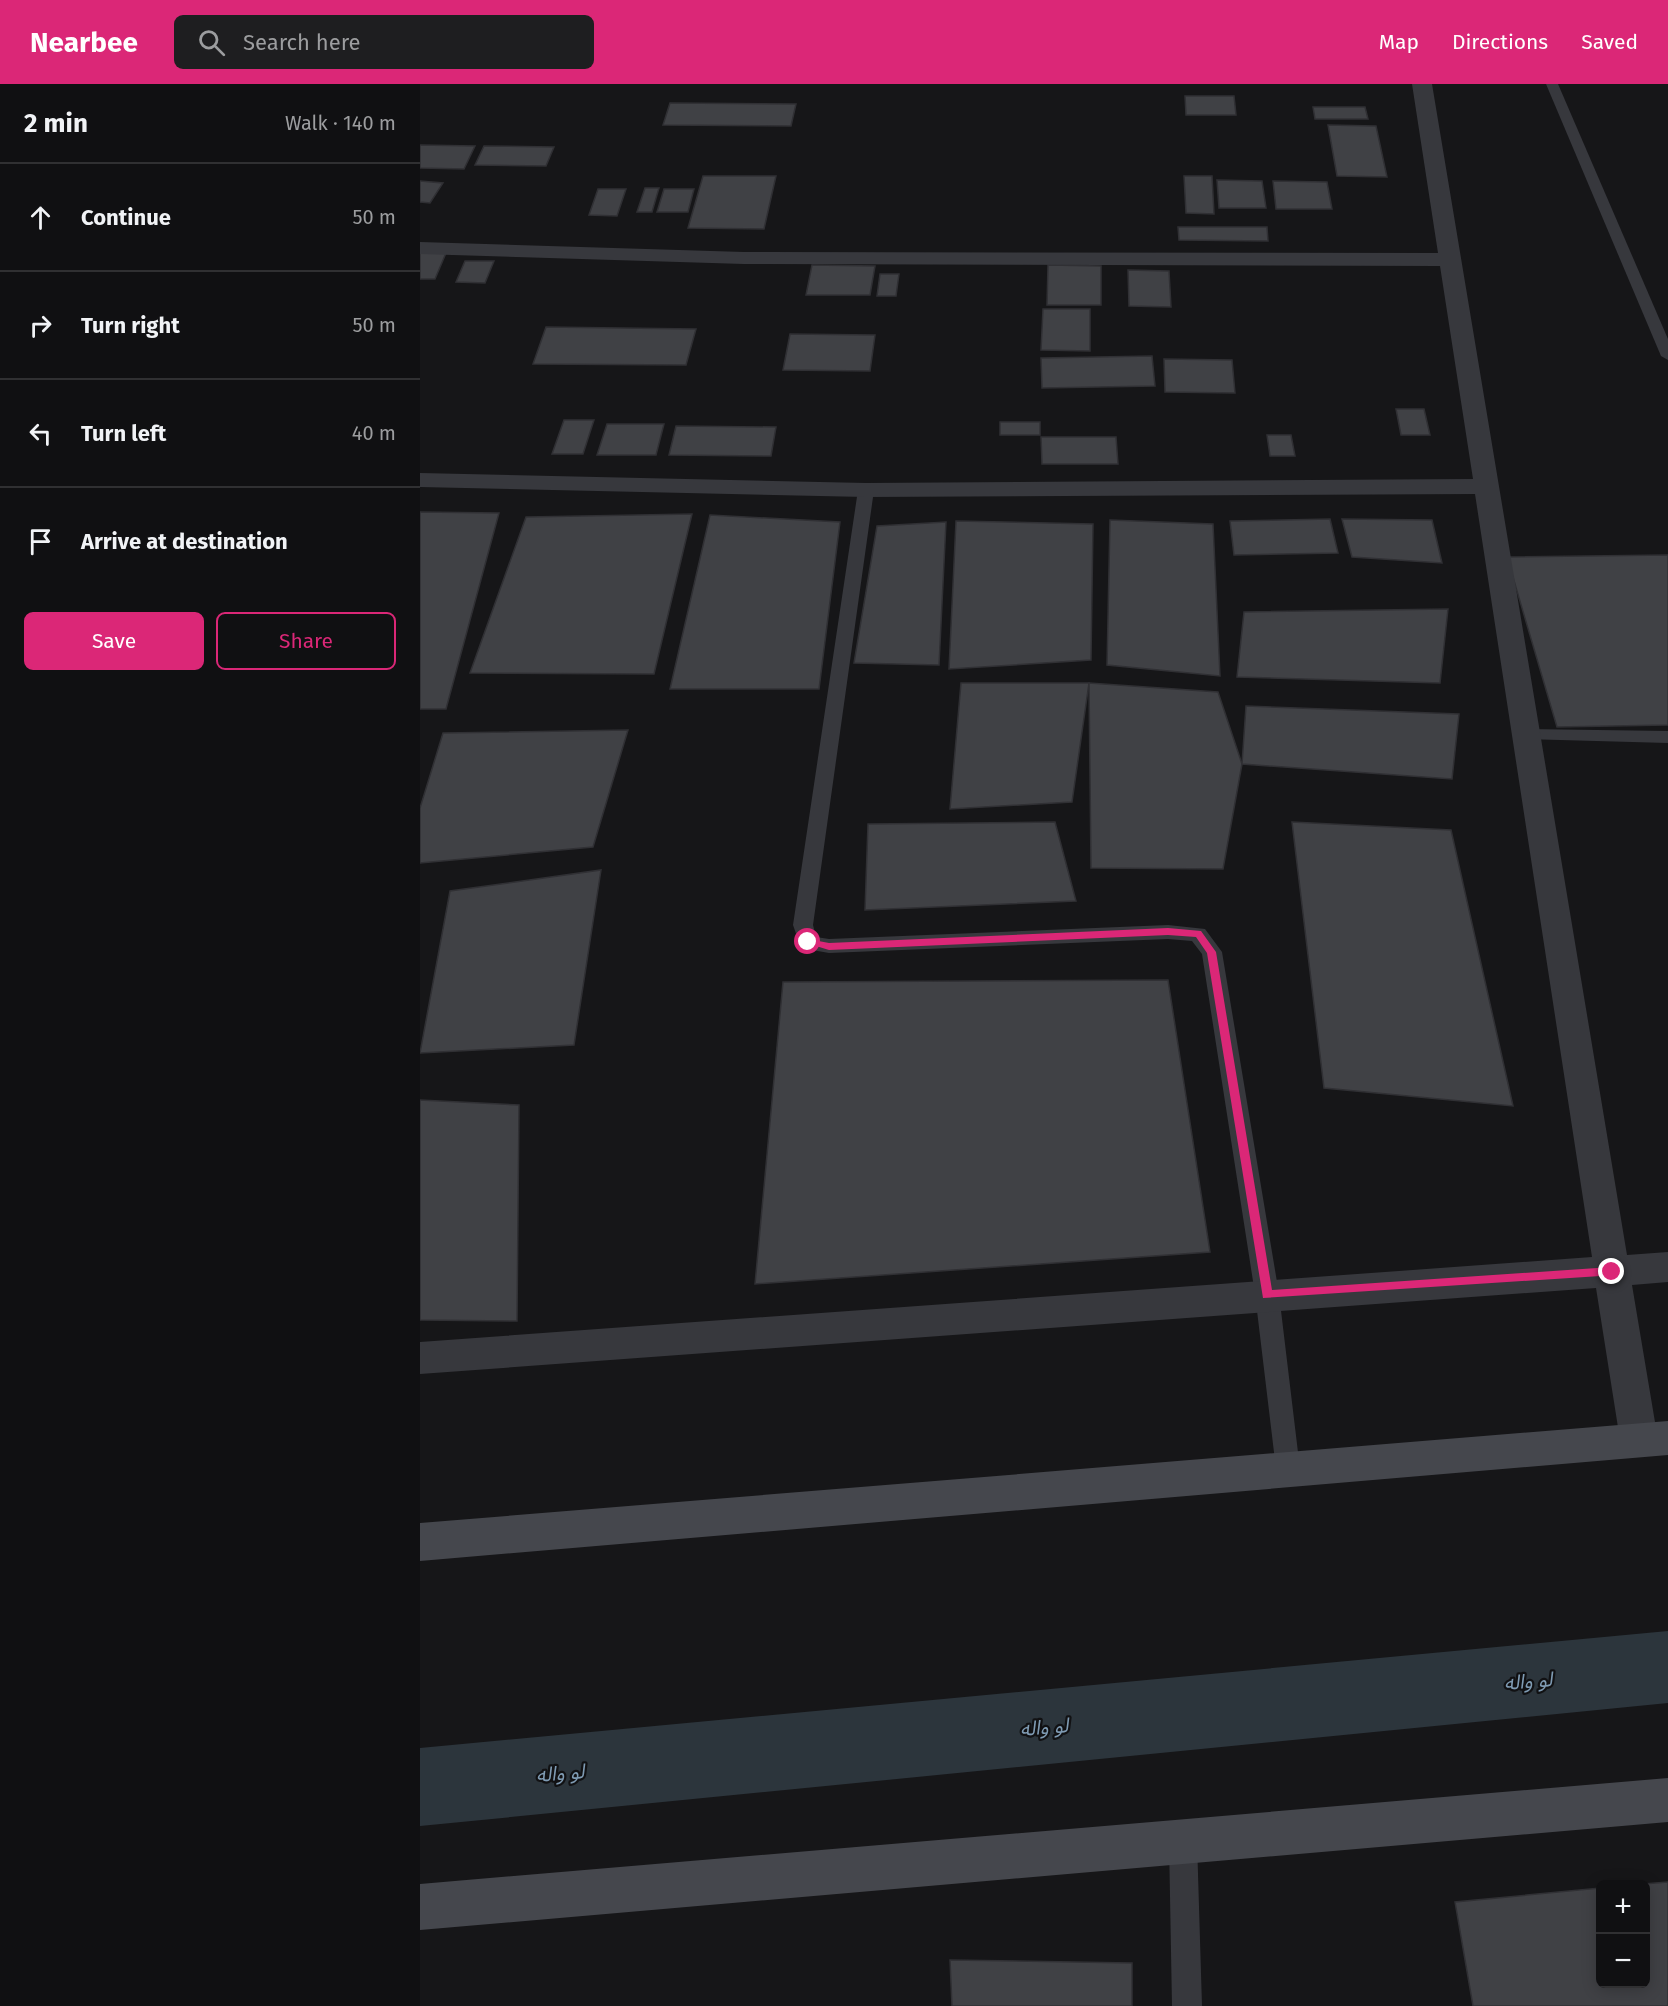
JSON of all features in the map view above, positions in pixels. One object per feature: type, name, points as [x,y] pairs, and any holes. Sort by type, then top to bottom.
[{"type":"street","points":[[420,1542],[1654,1439],[1612,1272],[1422,84]]},
{"type":"street","points":[[420,248],[744,258],[1450,260]]},
{"type":"street","points":[[420,480],[866,490],[1486,486]]},
{"type":"street","points":[[420,1358],[1267,1294],[1668,1268]]},
{"type":"street","points":[[420,1907],[1668,1800]]},
{"type":"lane","points":[[1552,84],[1668,356]]},
{"type":"lane","points":[[866,490],[803,925],[808,942],[829,946],[1168,932],[1198,933],[1212,952],[1267,1294],[1288,1469]]},
{"type":"lane","points":[[1526,735],[1668,736]]},
{"type":"lane","points":[[1183,1841],[1187,2006]]},
{"type":"building","points":[[1185,96],[1234,96],[1236,115],[1186,115]]},
{"type":"building","points":[[670,103],[796,104],[791,126],[663,125]]},
{"type":"building","points":[[1313,107],[1365,107],[1368,119],[1315,119]]},
{"type":"building","points":[[1328,125],[1376,126],[1387,177],[1337,176]]},
{"type":"building","points":[[420,145],[475,146],[464,169],[420,168]]},
{"type":"building","points":[[484,146],[554,147],[546,166],[475,165]]},
{"type":"building","points":[[703,176],[776,176],[764,229],[688,228]]},
{"type":"building","points":[[1184,176],[1212,176],[1214,214],[1186,213]]},
{"type":"building","points":[[1217,180],[1262,181],[1266,208],[1219,208]]},
{"type":"building","points":[[420,181],[443,183],[430,203],[420,202]]},
{"type":"building","points":[[1273,181],[1327,182],[1332,209],[1276,209]]},
{"type":"building","points":[[645,188],[659,188],[652,212],[637,212]]},
{"type":"building","points":[[598,189],[626,189],[617,216],[589,215]]},
{"type":"building","points":[[664,189],[694,189],[688,212],[657,212]]},
{"type":"building","points":[[1178,227],[1267,227],[1268,241],[1179,240]]},
{"type":"building","points":[[420,253],[446,253],[435,279],[420,279]]},
{"type":"building","points":[[465,261],[494,261],[485,283],[456,282]]},
{"type":"building","points":[[812,265],[875,266],[870,295],[806,295]]},
{"type":"building","points":[[1048,265],[1101,266],[1101,305],[1047,305]]},
{"type":"building","points":[[1128,270],[1169,271],[1171,307],[1129,306]]},
{"type":"building","points":[[880,274],[899,274],[896,296],[877,296]]},
{"type":"building","points":[[1043,309],[1090,309],[1090,351],[1041,350]]},
{"type":"building","points":[[546,327],[696,329],[686,365],[533,364]]},
{"type":"building","points":[[790,334],[875,335],[870,371],[783,370]]},
{"type":"building","points":[[1152,356],[1155,386],[1042,388],[1041,358]]},
{"type":"building","points":[[1164,359],[1232,360],[1235,393],[1165,392]]},
{"type":"building","points":[[1396,409],[1424,409],[1430,435],[1401,435]]},
{"type":"building","points":[[564,420],[594,420],[583,454],[552,454]]},
{"type":"building","points":[[1000,422],[1040,422],[1040,435],[1000,435]]},
{"type":"building","points":[[607,424],[664,424],[656,455],[597,455]]},
{"type":"building","points":[[676,426],[776,427],[771,456],[669,455]]},
{"type":"building","points":[[1267,435],[1291,435],[1295,456],[1270,456]]},
{"type":"building","points":[[1041,437],[1116,437],[1118,464],[1042,464]]},
{"type":"building","points":[[420,512],[499,513],[446,709],[420,709]]},
{"type":"building","points":[[692,514],[654,674],[470,673],[526,517]]},
{"type":"building","points":[[710,515],[840,522],[819,689],[670,689]]},
{"type":"building","points":[[1330,519],[1338,553],[1234,555],[1230,521]]},
{"type":"building","points":[[1342,519],[1432,520],[1442,563],[1352,557]]},
{"type":"building","points":[[1110,520],[1213,524],[1220,676],[1107,665]]},
{"type":"building","points":[[956,521],[1093,524],[1091,660],[949,669]]},
{"type":"building","points":[[946,522],[939,665],[854,663],[877,526]]},
{"type":"building","points":[[1668,555],[1668,725],[1557,727],[1507,557]]},
{"type":"building","points":[[1448,609],[1440,683],[1237,677],[1244,612]]},
{"type":"building","points":[[961,683],[1089,683],[1072,802],[950,809]]},
{"type":"building","points":[[1089,683],[1218,692],[1242,764],[1223,869],[1091,868]]},
{"type":"building","points":[[1246,706],[1459,714],[1452,779],[1242,764]]},
{"type":"building","points":[[628,730],[593,847],[420,863],[420,808],[443,733]]},
{"type":"building","points":[[1055,822],[1076,901],[865,910],[868,824]]},
{"type":"building","points":[[1292,822],[1451,830],[1513,1106],[1324,1088]]},
{"type":"building","points":[[601,870],[574,1045],[420,1053],[450,891]]},
{"type":"building","points":[[1168,980],[1210,1252],[755,1284],[783,982]]},
{"type":"building","points":[[420,1100],[519,1105],[517,1321],[420,1320]]},
{"type":"building","points":[[1668,1882],[1668,2006],[1473,2006],[1455,1902],[1596,1888],[1596,1988],[1650,1988],[1650,1883]]},
{"type":"building","points":[[950,1960],[1132,1963],[1132,2006],[952,2006]]},
{"type":"waterway","name":"لو واله","points":[[420,1787],[1668,1667]]},
{"type":"route","points":[[808,942],[829,946],[1168,932],[1198,933],[1212,952],[1267,1294],[1612,1272]]}]
